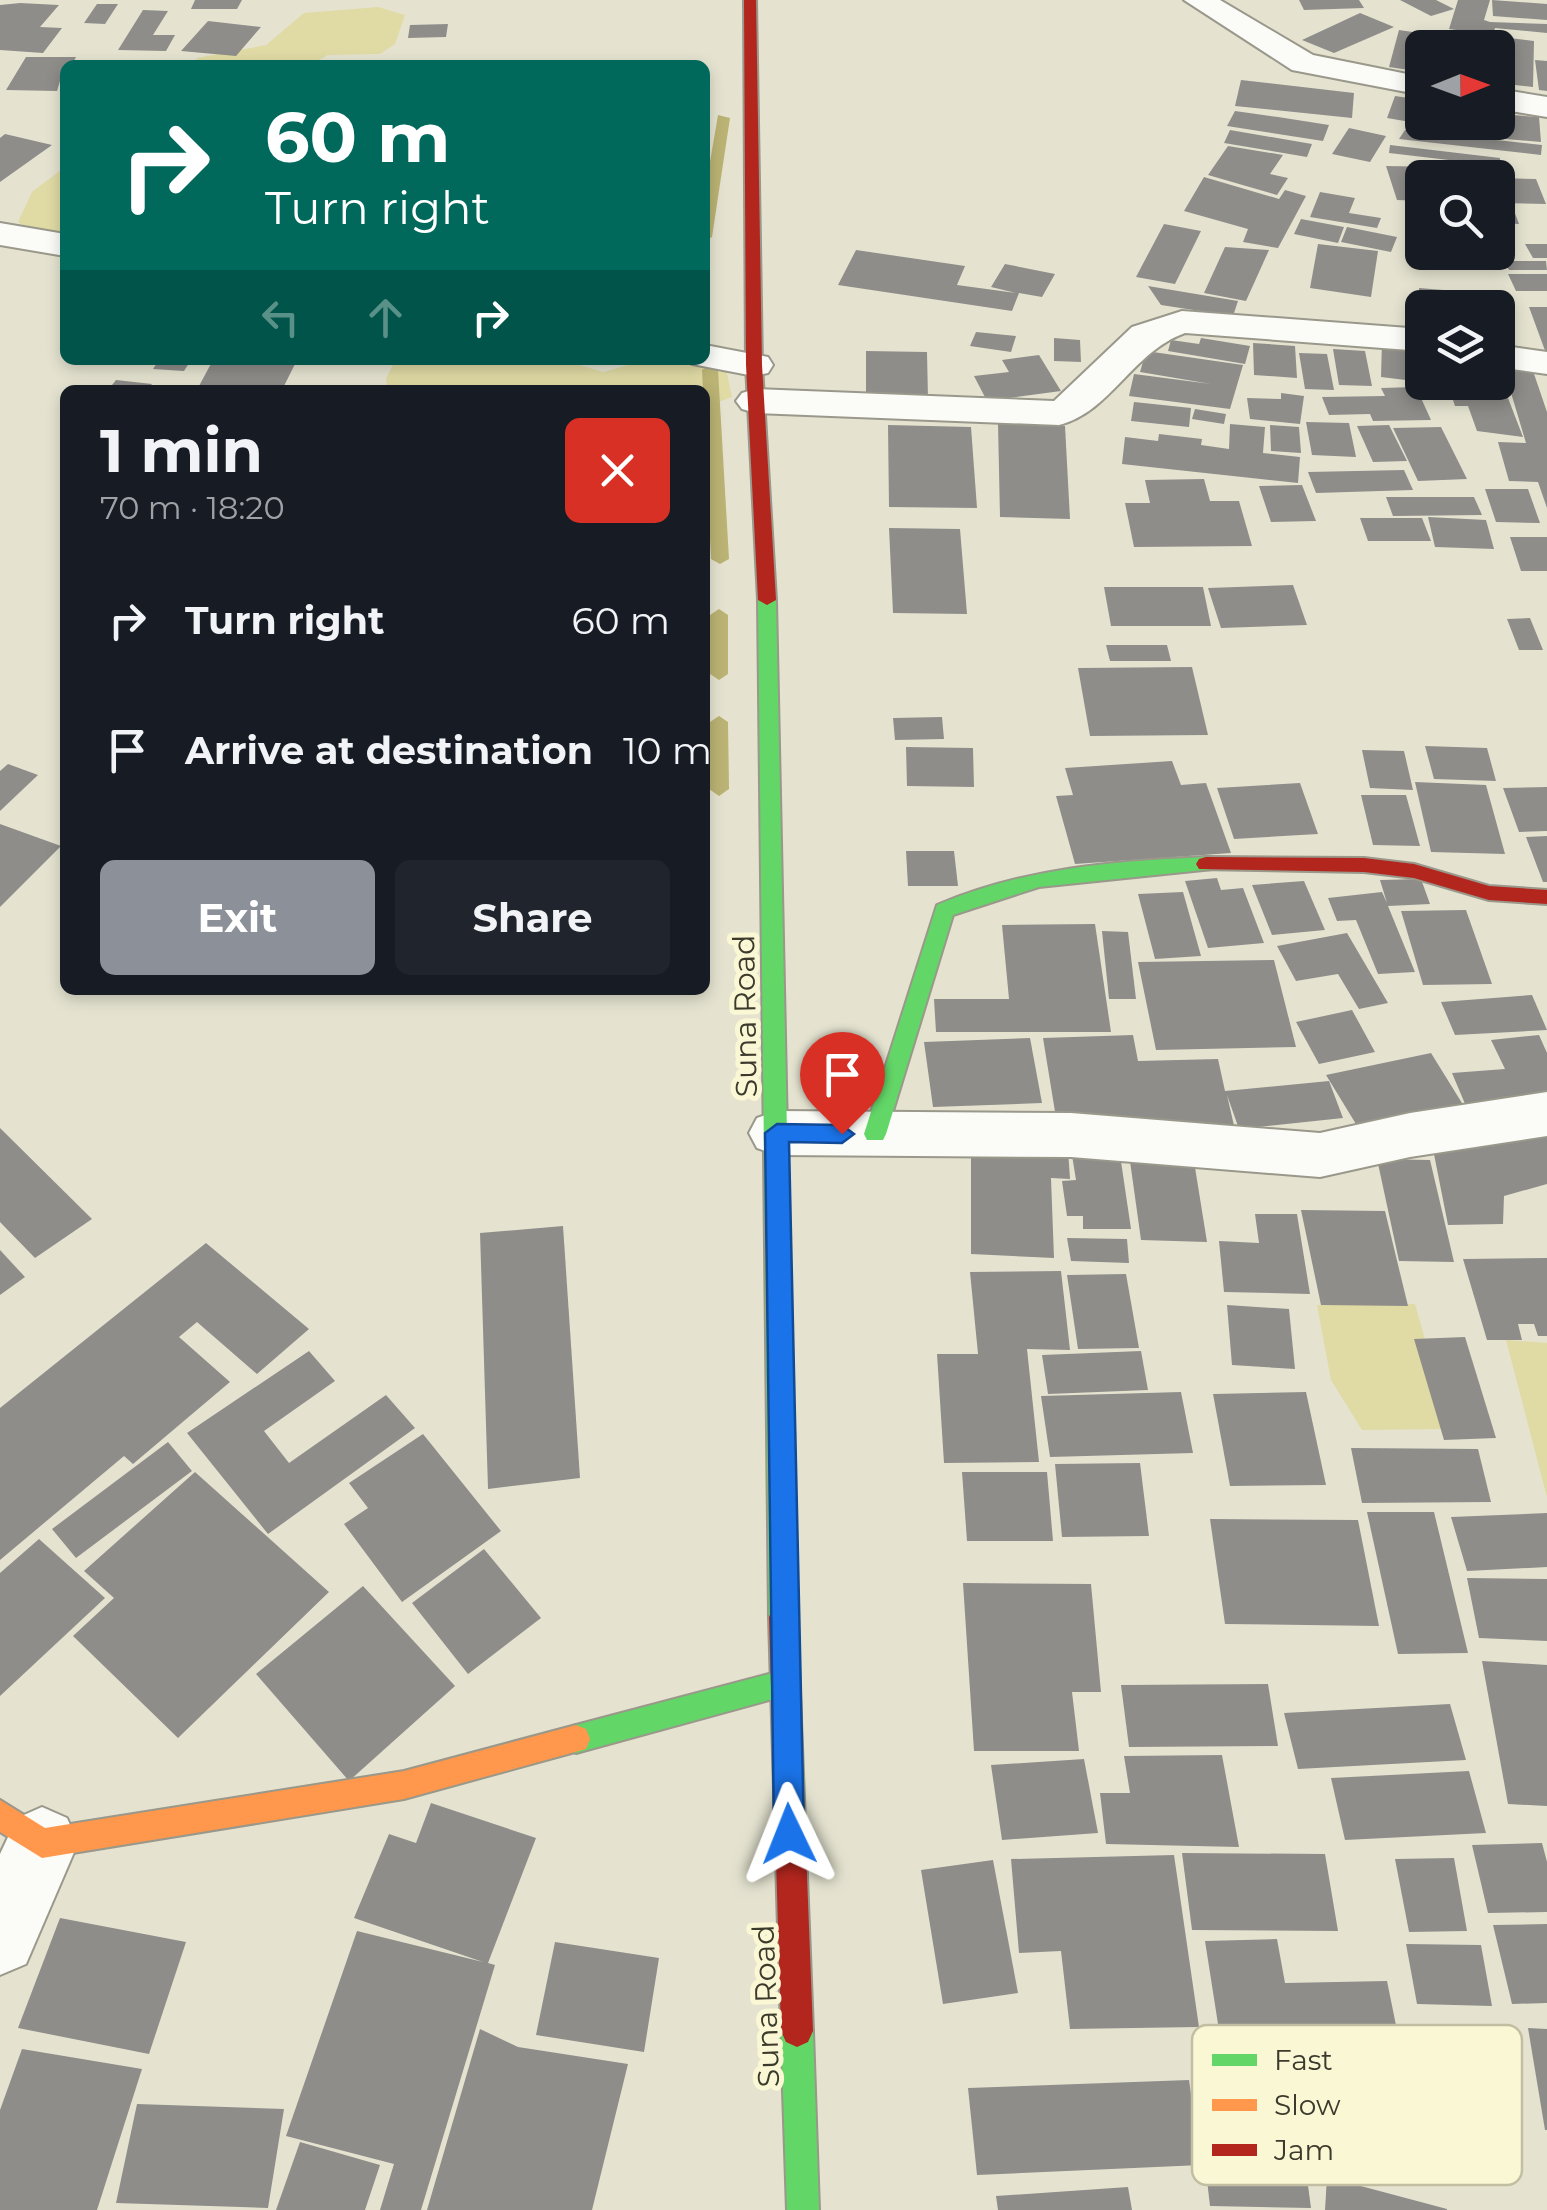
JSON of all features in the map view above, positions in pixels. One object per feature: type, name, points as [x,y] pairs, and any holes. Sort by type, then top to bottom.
[{"type":"street","name":"Suna Road","points":[[750,0],[755,383],[767,597],[784,1684],[804,2210]]},
{"type":"street","points":[[1199,0],[1303,64],[1405,83]]},
{"type":"street","points":[[1515,102],[1547,107]]},
{"type":"street","points":[[0,234],[60,244]]},
{"type":"street","points":[[710,359],[755,383],[1059,413],[1071,408],[1145,335],[1182,322],[1405,339]]},
{"type":"street","points":[[1515,358],[1547,363]]},
{"type":"street","points":[[874,1134],[944,910],[958,898],[982,888],[1104,870],[1259,862],[1401,868],[1472,890],[1547,897]]},
{"type":"street","points":[[777,1133],[1071,1135],[1320,1155],[1410,1135],[1547,1114]]},
{"type":"street","points":[[0,1938],[21,1829],[404,1784],[784,1684]]},
{"type":"shaded area","points":[[378,7],[405,15],[395,44],[380,54],[328,55],[319,60],[196,60],[266,45],[304,13]]},
{"type":"shaded area","points":[[60,171],[60,250],[18,222],[32,192]]},
{"type":"shaded area","points":[[725,364],[732,397],[710,405],[710,385],[387,385],[393,365],[580,365],[603,372],[629,365]]},
{"type":"shaded area","points":[[1415,1304],[1450,1429],[1362,1430],[1331,1380],[1317,1305]]},
{"type":"shaded area","points":[[1506,1340],[1547,1343],[1547,1497]]},
{"type":"building","points":[[195,0],[242,0],[237,9],[191,9]]},
{"type":"building","points":[[1299,0],[1359,0],[1364,8],[1304,10]]},
{"type":"building","points":[[1400,0],[1436,0],[1454,9],[1431,16]]},
{"type":"building","points":[[1458,0],[1490,0],[1484,20],[1490,22],[1547,24],[1547,33],[1449,29]]},
{"type":"building","points":[[1492,0],[1547,4],[1547,20],[1493,16]]},
{"type":"building","points":[[97,4],[118,4],[105,24],[84,23]]},
{"type":"building","points":[[0,5],[59,5],[40,27],[62,28],[43,53],[0,50]]},
{"type":"building","points":[[143,10],[168,11],[153,35],[175,35],[166,51],[118,50]]},
{"type":"building","points":[[1360,13],[1394,27],[1334,53],[1302,40]]},
{"type":"building","points":[[208,21],[261,27],[236,56],[181,51]]},
{"type":"building","points":[[448,24],[446,37],[408,38],[410,25]]},
{"type":"building","points":[[1399,30],[1405,31],[1405,69],[1389,67]]},
{"type":"building","points":[[1515,39],[1534,41],[1533,87],[1515,85]]},
{"type":"building","points":[[26,57],[76,57],[60,60],[57,91],[6,90]]},
{"type":"building","points":[[1535,60],[1547,61],[1547,91],[1539,90]]},
{"type":"building","points":[[1241,80],[1354,93],[1352,118],[1235,106]]},
{"type":"building","points":[[1395,96],[1405,97],[1405,121],[1387,118]]},
{"type":"building","points":[[1235,111],[1329,125],[1323,141],[1227,126]]},
{"type":"building","points":[[1515,115],[1539,117],[1541,142],[1515,140]]},
{"type":"building","points":[[1349,128],[1386,136],[1370,162],[1332,154]]},
{"type":"building","points":[[1230,130],[1312,144],[1307,157],[1224,143]]},
{"type":"building","points":[[5,134],[52,145],[0,182],[0,138]]},
{"type":"building","points":[[1408,140],[1496,140],[1542,145],[1541,155]]},
{"type":"building","points":[[1390,145],[1500,160],[1449,160],[1389,153]]},
{"type":"building","points":[[1228,146],[1283,155],[1270,174],[1288,178],[1277,195],[1208,175]]},
{"type":"building","points":[[1386,166],[1405,166],[1405,200],[1397,200]]},
{"type":"building","points":[[1204,177],[1279,199],[1285,190],[1306,196],[1278,248],[1243,242],[1248,229],[1184,211]]},
{"type":"building","points":[[1515,178],[1536,179],[1546,204],[1515,203]]},
{"type":"building","points":[[1320,192],[1355,198],[1349,213],[1381,218],[1377,228],[1310,217]]},
{"type":"building","points":[[1301,219],[1344,227],[1338,243],[1294,234]]},
{"type":"building","points":[[1164,224],[1201,231],[1175,284],[1136,277]]},
{"type":"building","points":[[1347,227],[1397,237],[1391,252],[1341,242]]},
{"type":"building","points":[[1318,244],[1378,251],[1371,297],[1310,288]]},
{"type":"building","points":[[1525,244],[1547,244],[1547,258],[1533,258]]},
{"type":"building","points":[[1225,247],[1269,250],[1246,301],[1204,293]]},
{"type":"building","points":[[856,250],[965,266],[957,285],[1016,293],[991,287],[1005,264],[1055,274],[1042,297],[1019,293],[1012,311],[838,285]]},
{"type":"building","points":[[1515,261],[1546,261],[1547,270],[1515,270]]},
{"type":"building","points":[[1508,274],[1547,274],[1547,291],[1516,291]]},
{"type":"building","points":[[1148,286],[1238,301],[1233,316],[1161,305]]},
{"type":"building","points":[[1529,307],[1547,307],[1547,356]]},
{"type":"building","points":[[976,332],[1016,336],[1011,352],[970,346]]},
{"type":"building","points":[[1054,338],[1080,340],[1081,362],[1054,361]]},
{"type":"building","points":[[1201,338],[1250,346],[1245,364],[1168,351],[1171,340],[1199,344]]},
{"type":"building","points":[[1382,341],[1405,344],[1405,380],[1381,377]]},
{"type":"building","points":[[1253,343],[1295,346],[1297,378],[1254,375]]},
{"type":"building","points":[[1333,349],[1365,351],[1372,386],[1339,385]]},
{"type":"building","points":[[866,351],[927,352],[928,399],[866,398]]},
{"type":"building","points":[[1146,351],[1243,365],[1230,409],[1129,396],[1134,374],[1211,384],[1140,372]]},
{"type":"building","points":[[1299,353],[1327,354],[1334,390],[1305,389]]},
{"type":"building","points":[[1039,355],[1061,391],[987,401],[974,376],[1009,372],[1002,360]]},
{"type":"building","points":[[156,365],[188,365],[184,371],[153,369]]},
{"type":"building","points":[[210,365],[294,365],[284,385],[200,385]]},
{"type":"building","points":[[1515,367],[1532,368],[1547,412],[1547,508],[1538,482],[1509,481],[1498,442],[1526,443],[1513,400]]},
{"type":"building","points":[[116,380],[152,384],[151,385],[112,385]]},
{"type":"building","points":[[1405,387],[1405,400],[1422,400],[1431,420],[1373,421],[1370,414],[1329,415],[1322,397],[1385,396],[1381,388]]},
{"type":"building","points":[[1281,393],[1304,396],[1300,424],[1250,419],[1247,398],[1281,399]]},
{"type":"building","points":[[1453,400],[1509,400],[1523,437],[1477,431],[1468,406],[1455,406]]},
{"type":"building","points":[[1134,402],[1191,408],[1189,427],[1131,421]]},
{"type":"building","points":[[1195,409],[1226,414],[1224,424],[1192,419]]},
{"type":"building","points":[[1306,422],[1349,423],[1356,457],[1312,455]]},
{"type":"building","points":[[998,423],[1065,426],[1070,519],[1000,517]]},
{"type":"building","points":[[1230,424],[1265,427],[1263,453],[1300,457],[1298,483],[1122,464],[1125,437],[1158,441],[1159,434],[1202,439],[1201,445],[1229,449]]},
{"type":"building","points":[[888,425],[971,427],[977,508],[889,507]]},
{"type":"building","points":[[1270,425],[1299,427],[1301,453],[1271,451]]},
{"type":"building","points":[[1389,425],[1407,461],[1373,462],[1357,426]]},
{"type":"building","points":[[1441,427],[1467,479],[1418,481],[1393,428]]},
{"type":"building","points":[[1404,470],[1413,490],[1316,493],[1308,472]]},
{"type":"building","points":[[1204,479],[1210,501],[1239,501],[1252,546],[1134,547],[1125,503],[1150,503],[1145,480]]},
{"type":"building","points":[[1302,485],[1316,521],[1271,522],[1259,486]]},
{"type":"building","points":[[1485,489],[1528,489],[1540,523],[1496,522]]},
{"type":"building","points":[[1386,497],[1474,497],[1482,515],[1393,516]]},
{"type":"building","points":[[1428,517],[1486,520],[1494,549],[1435,547]]},
{"type":"building","points":[[1360,518],[1422,518],[1431,541],[1368,541]]},
{"type":"building","points":[[889,528],[960,529],[967,614],[893,613]]},
{"type":"building","points":[[1510,537],[1547,537],[1547,571],[1521,571]]},
{"type":"building","points":[[1293,585],[1307,625],[1221,628],[1208,588]]},
{"type":"building","points":[[1104,587],[1203,587],[1211,626],[1111,626]]},
{"type":"building","points":[[1530,618],[1543,650],[1519,650],[1507,619]]},
{"type":"building","points":[[1106,645],[1167,645],[1171,661],[1110,661]]},
{"type":"building","points":[[1192,667],[1208,735],[1090,736],[1078,668]]},
{"type":"building","points":[[942,717],[944,739],[895,740],[893,718]]},
{"type":"building","points":[[1425,746],[1487,748],[1496,781],[1434,779]]},
{"type":"building","points":[[906,747],[973,748],[974,787],[907,786]]},
{"type":"building","points":[[1362,750],[1404,751],[1413,790],[1370,788]]},
{"type":"building","points":[[1172,761],[1181,785],[1206,783],[1231,853],[1075,864],[1056,796],[1073,795],[1065,768]]},
{"type":"building","points":[[8,764],[38,775],[0,811],[0,771]]},
{"type":"building","points":[[1415,782],[1486,785],[1505,854],[1431,852]]},
{"type":"building","points":[[1300,783],[1318,834],[1234,839],[1217,788]]},
{"type":"building","points":[[1547,787],[1547,831],[1519,832],[1503,788]]},
{"type":"building","points":[[1361,795],[1406,795],[1420,846],[1373,845]]},
{"type":"building","points":[[0,824],[60,846],[60,847],[0,907]]},
{"type":"building","points":[[1547,836],[1547,882],[1543,882],[1526,837]]},
{"type":"building","points":[[906,851],[954,851],[958,886],[908,886]]},
{"type":"building","points":[[1217,878],[1221,890],[1243,888],[1264,943],[1208,948],[1185,881]]},
{"type":"building","points":[[1421,879],[1430,904],[1388,906],[1415,972],[1378,974],[1356,920],[1337,921],[1328,898],[1382,892],[1387,903],[1380,880]]},
{"type":"building","points":[[1304,881],[1325,930],[1272,935],[1252,885]]},
{"type":"building","points":[[1183,892],[1201,956],[1155,959],[1138,894]]},
{"type":"building","points":[[1466,910],[1492,984],[1423,985],[1401,911]]},
{"type":"building","points":[[1095,924],[1111,1032],[936,1032],[934,999],[1009,999],[1002,925]]},
{"type":"building","points":[[1102,931],[1128,932],[1136,999],[1109,999]]},
{"type":"building","points":[[1347,933],[1388,1003],[1359,1009],[1338,974],[1296,981],[1277,946]]},
{"type":"building","points":[[1274,960],[1296,1047],[1156,1050],[1138,962]]},
{"type":"building","points":[[1532,995],[1547,1030],[1455,1035],[1441,1002]]},
{"type":"building","points":[[1352,1010],[1375,1052],[1319,1064],[1296,1022]]},
{"type":"building","points":[[1133,1035],[1138,1061],[1218,1059],[1225,1091],[1329,1081],[1343,1118],[1239,1129],[1227,1095],[1235,1130],[1057,1124],[1043,1038]]},
{"type":"building","points":[[1539,1035],[1547,1053],[1547,1103],[1468,1111],[1452,1073],[1505,1069],[1491,1040]]},
{"type":"building","points":[[1030,1038],[1042,1103],[933,1107],[924,1042]]},
{"type":"building","points":[[1431,1053],[1470,1116],[1359,1129],[1326,1075]]},
{"type":"building","points":[[1547,1127],[1547,1184],[1504,1196],[1503,1224],[1448,1225],[1431,1139]]},
{"type":"building","points":[[0,1128],[92,1219],[35,1258],[0,1222]]},
{"type":"building","points":[[971,1145],[1068,1150],[1070,1179],[1051,1178],[1054,1258],[971,1254]]},
{"type":"building","points":[[1119,1148],[1131,1229],[1083,1229],[1083,1216],[1067,1216],[1062,1181],[1076,1180],[1071,1149]]},
{"type":"building","points":[[1129,1154],[1193,1155],[1207,1242],[1141,1240]]},
{"type":"building","points":[[1377,1159],[1430,1160],[1454,1262],[1399,1261]]},
{"type":"building","points":[[1301,1210],[1385,1211],[1408,1306],[1321,1305]]},
{"type":"building","points":[[1255,1214],[1297,1214],[1310,1294],[1224,1292],[1219,1241],[1259,1243]]},
{"type":"building","points":[[563,1226],[580,1478],[488,1489],[480,1233]]},
{"type":"building","points":[[1067,1238],[1127,1239],[1129,1263],[1071,1261]]},
{"type":"building","points":[[206,1243],[309,1329],[257,1374],[197,1322],[179,1337],[230,1382],[133,1464],[124,1456],[0,1560],[0,1408]]},
{"type":"building","points":[[0,1250],[25,1277],[0,1295]]},
{"type":"building","points":[[1547,1258],[1547,1336],[1538,1336],[1534,1324],[1518,1324],[1522,1340],[1487,1340],[1463,1259]]},
{"type":"building","points":[[1061,1271],[1070,1350],[1027,1349],[1039,1462],[944,1463],[937,1354],[978,1354],[970,1272]]},
{"type":"building","points":[[1126,1274],[1139,1348],[1078,1349],[1067,1275]]},
{"type":"building","points":[[1227,1305],[1289,1309],[1295,1369],[1232,1365]]},
{"type":"building","points":[[1465,1337],[1496,1438],[1444,1440],[1414,1339]]},
{"type":"building","points":[[309,1351],[335,1381],[264,1431],[289,1463],[386,1395],[415,1428],[268,1534],[187,1433]]},
{"type":"building","points":[[1141,1351],[1148,1390],[1048,1394],[1042,1355]]},
{"type":"building","points":[[1181,1392],[1193,1453],[1050,1457],[1041,1396]]},
{"type":"building","points":[[1306,1392],[1326,1485],[1230,1486],[1213,1394]]},
{"type":"building","points":[[423,1434],[501,1531],[402,1602],[344,1524],[368,1508],[349,1483]]},
{"type":"building","points":[[168,1442],[192,1471],[76,1558],[52,1529]]},
{"type":"building","points":[[1351,1448],[1478,1449],[1491,1502],[1362,1503]]},
{"type":"building","points":[[1140,1463],[1149,1536],[1062,1537],[1055,1464]]},
{"type":"building","points":[[195,1472],[329,1592],[178,1738],[73,1636],[114,1598],[84,1571]]},
{"type":"building","points":[[962,1472],[1047,1472],[1053,1541],[967,1541]]},
{"type":"building","points":[[1367,1512],[1434,1512],[1468,1653],[1398,1654]]},
{"type":"building","points":[[1547,1513],[1547,1567],[1467,1571],[1451,1517]]},
{"type":"building","points":[[1210,1519],[1358,1520],[1379,1626],[1225,1624]]},
{"type":"building","points":[[39,1539],[105,1598],[0,1696],[0,1573]]},
{"type":"building","points":[[484,1549],[541,1618],[468,1674],[412,1603]]},
{"type":"building","points":[[1467,1578],[1547,1579],[1547,1641],[1479,1638]]},
{"type":"building","points":[[963,1583],[1091,1584],[1101,1692],[1072,1692],[1079,1751],[974,1751]]},
{"type":"building","points":[[363,1586],[455,1686],[349,1781],[256,1674]]},
{"type":"building","points":[[1482,1661],[1547,1665],[1547,1806],[1508,1804]]},
{"type":"building","points":[[1268,1684],[1278,1746],[1129,1747],[1121,1685]]},
{"type":"building","points":[[1450,1704],[1466,1760],[1298,1769],[1284,1713]]},
{"type":"building","points":[[1222,1755],[1239,1847],[1106,1844],[1100,1793],[1130,1793],[1124,1756]]},
{"type":"building","points":[[1084,1759],[1098,1833],[1002,1840],[991,1765]]},
{"type":"building","points":[[1469,1771],[1486,1833],[1345,1840],[1331,1778]]},
{"type":"building","points":[[431,1803],[536,1838],[488,1963],[495,1965],[421,2210],[380,2210],[394,2164],[286,2136],[357,1931],[483,1962],[354,1918],[389,1834],[416,1843]]},
{"type":"building","points":[[1542,1843],[1547,1862],[1547,1912],[1488,1913],[1472,1845]]},
{"type":"building","points":[[1182,1853],[1325,1854],[1338,1931],[1192,1930]]},
{"type":"building","points":[[1174,1855],[1199,2025],[1070,2029],[1061,1951],[1019,1953],[1011,1859]]},
{"type":"building","points":[[1454,1858],[1467,1931],[1409,1932],[1395,1859]]},
{"type":"building","points":[[993,1860],[1018,1993],[943,2004],[921,1870]]},
{"type":"building","points":[[60,1918],[186,1942],[149,2054],[18,2028]]},
{"type":"building","points":[[1547,1924],[1547,2003],[1512,2004],[1493,1925]]},
{"type":"building","points":[[1277,1939],[1285,1983],[1387,1981],[1396,2025],[1218,2025],[1205,1941]]},
{"type":"building","points":[[555,1942],[659,1958],[644,2052],[536,2035]]},
{"type":"building","points":[[1406,1944],[1481,1945],[1492,2006],[1417,2004]]},
{"type":"building","points":[[1528,2028],[1547,2029],[1547,2130],[1545,2130]]},
{"type":"building","points":[[480,2029],[518,2047],[628,2064],[592,2210],[427,2210]]},
{"type":"building","points":[[22,2049],[142,2069],[97,2210],[0,2210],[0,2110]]},
{"type":"building","points":[[1189,2080],[1192,2165],[977,2175],[968,2088]]},
{"type":"building","points":[[137,2104],[284,2109],[268,2208],[116,2203]]},
{"type":"building","points":[[300,2142],[380,2165],[365,2210],[276,2210]]},
{"type":"building","points":[[1208,2185],[1308,2185],[1311,2208],[1210,2206]]},
{"type":"building","points":[[1327,2185],[1357,2185],[1447,2209],[1447,2210],[1325,2210]]},
{"type":"building","points":[[1128,2187],[1132,2210],[998,2210],[996,2196]]},
{"type":"waterway","points":[[710,204],[723,118]]},
{"type":"waterway","points":[[710,370],[720,559]]},
{"type":"waterway","points":[[719,615],[719,674]]},
{"type":"waterway","points":[[719,722],[719,789]]},
{"type":"traffic: fast","points":[[767,600],[783,1617]]},
{"type":"traffic: fast","points":[[875,1134],[944,910],[1039,879],[1206,864]]},
{"type":"traffic: fast","points":[[576,1739],[784,1683]]},
{"type":"traffic: fast","points":[[797,2031],[803,2210]]},
{"type":"traffic: slow","points":[[0,1815],[42,1843],[404,1785],[576,1739]]},
{"type":"traffic: jam","points":[[750,0],[754,365],[767,600]]},
{"type":"traffic: jam","points":[[1206,864],[1364,865],[1414,871],[1489,893],[1547,897]]},
{"type":"traffic: jam","points":[[783,1617],[797,2031]]},
{"type":"route","points":[[789,1834],[777,1133],[842,1134]]}]
